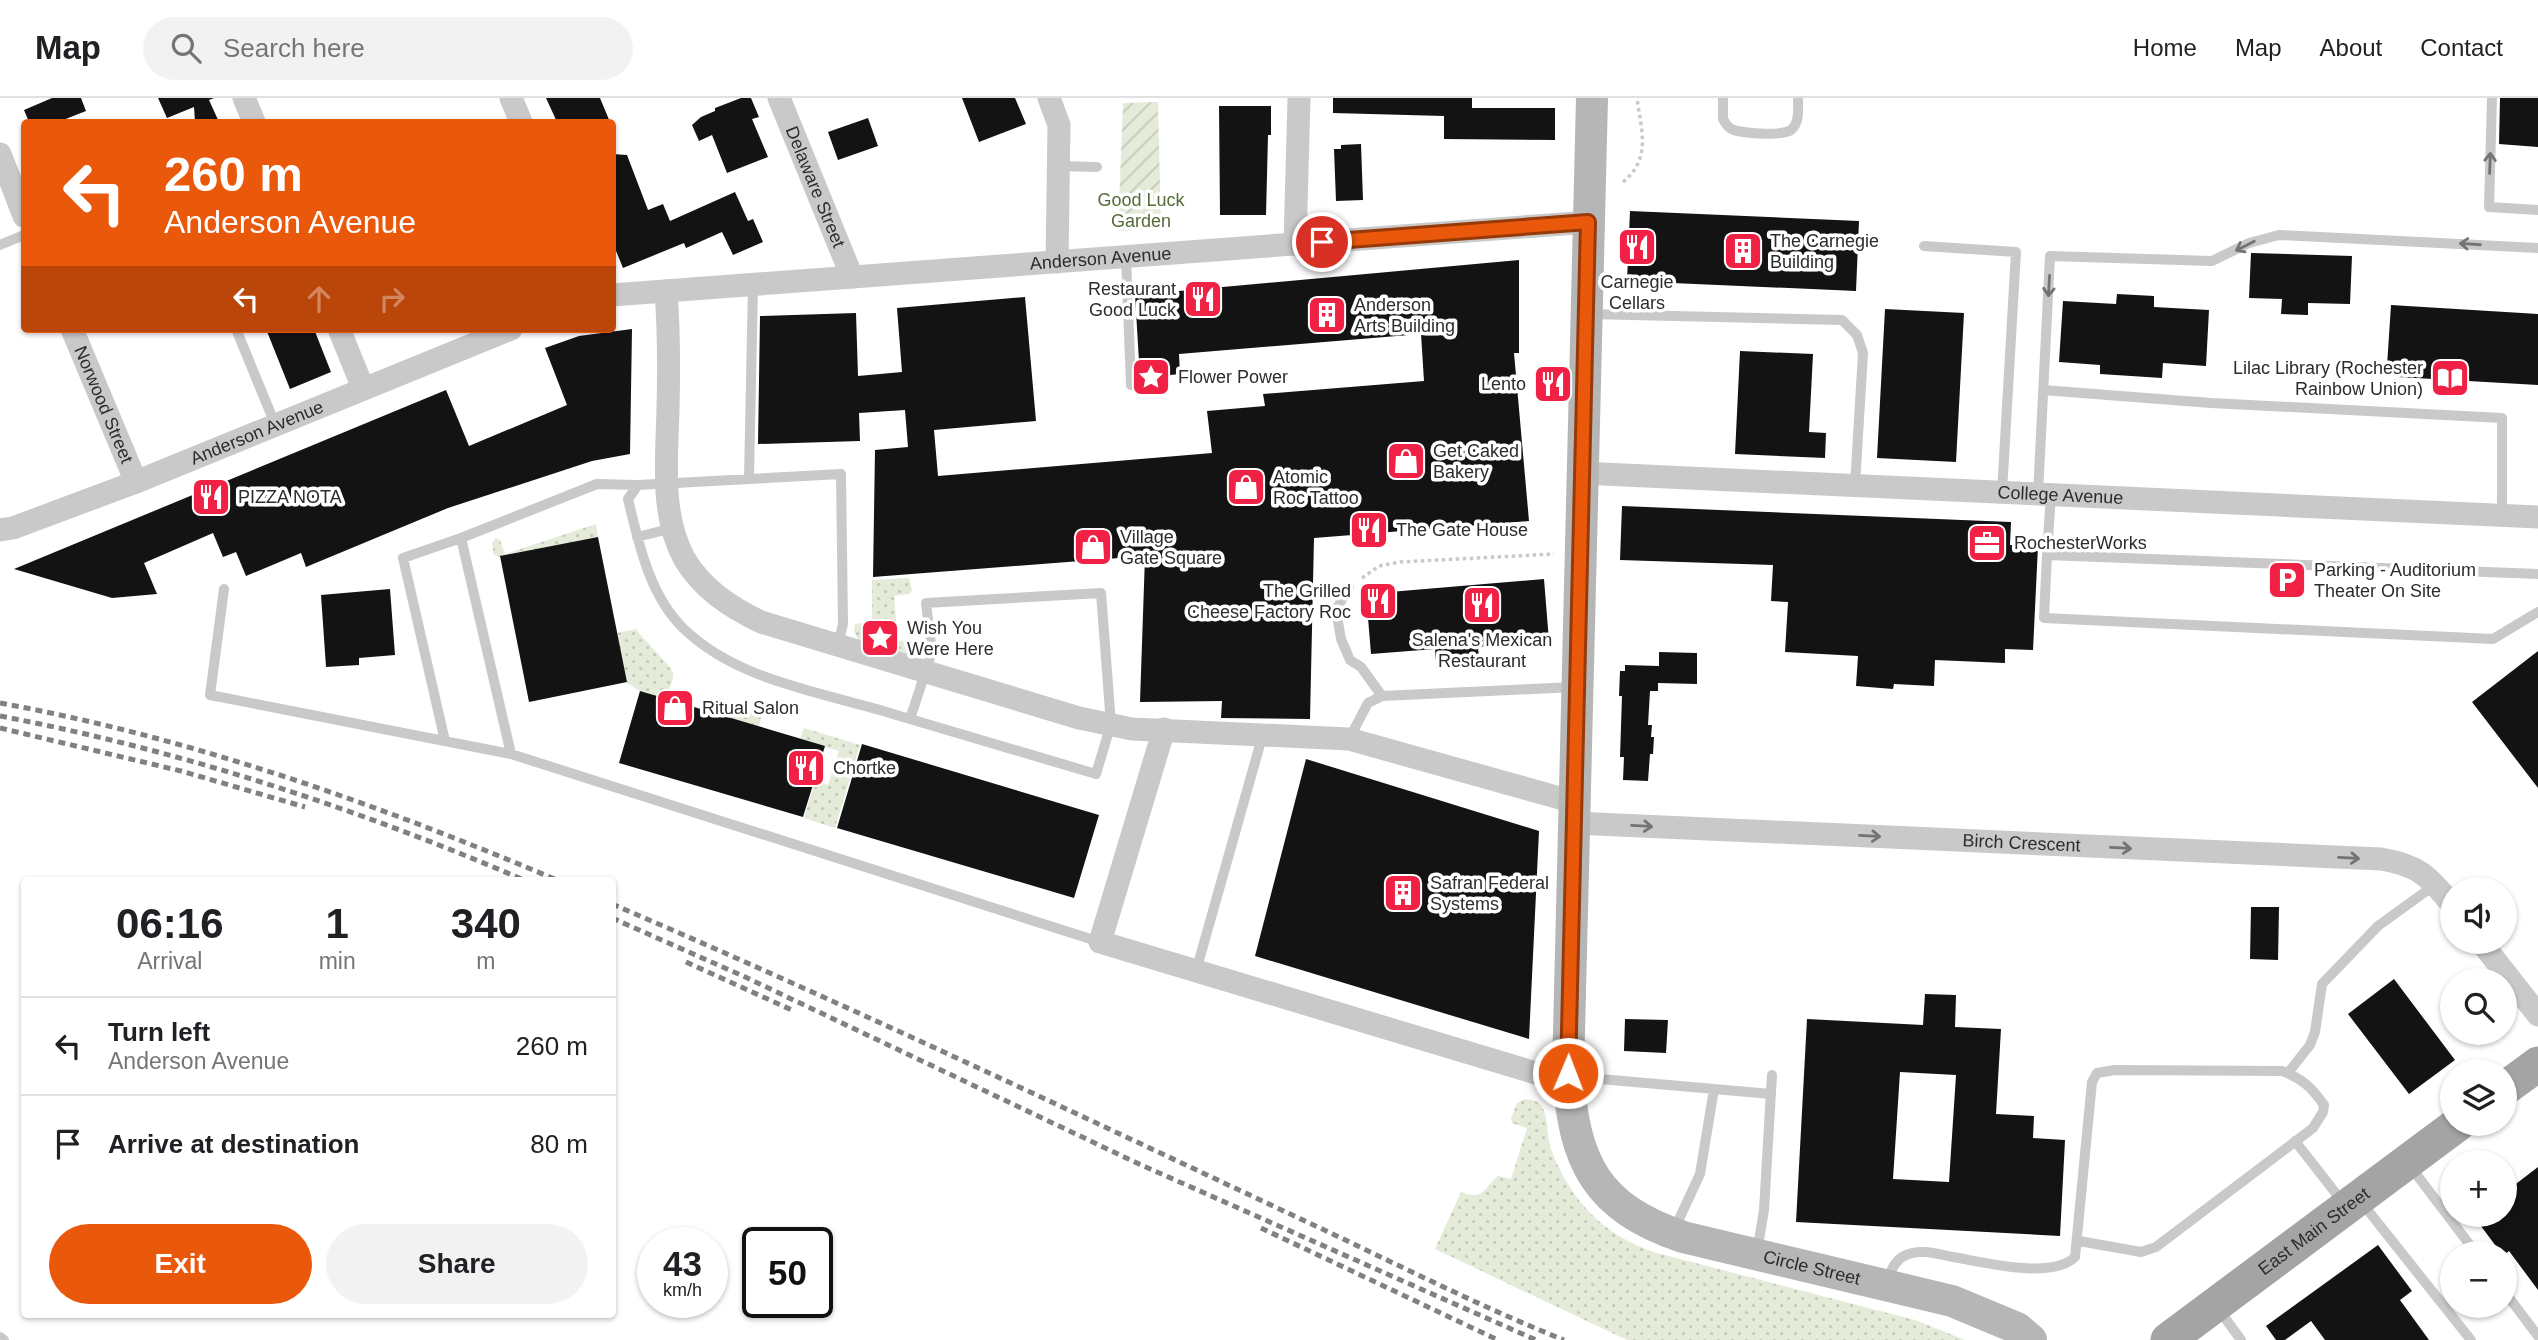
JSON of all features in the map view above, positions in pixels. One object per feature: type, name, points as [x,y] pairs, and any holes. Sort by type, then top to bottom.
[{"type":"main road","name":"Circle Street","points":[[1592,98],[1581,473],[1569,1083],[1574,1125],[1580,1146],[1598,1183],[1631,1215],[1672,1234],[1952,1300],[2017,1328],[2031,1340]]},
{"type":"main road","points":[[2517,1079],[2538,1064]]},
{"type":"main road","name":"East Main Street","points":[[2168,1340],[2442,1136]]},
{"type":"street","points":[[244,98],[253,119]]},
{"type":"street","points":[[511,98],[520,119]]},
{"type":"street","name":"Delaware Street","points":[[779,98],[852,277]]},
{"type":"street","points":[[1049,98],[1059,125],[1056,262]]},
{"type":"street","points":[[1295,244],[1299,98]]},
{"type":"street","points":[[0,154],[21,208]]},
{"type":"street","name":"Anderson Avenue","points":[[616,295],[1588,222]]},
{"type":"street","name":"Birch Crescent","points":[[666,291],[669,333],[667,498],[673,528],[684,557],[703,584],[729,606],[761,622],[1079,718],[1132,729],[1349,739],[1574,813],[2381,859],[2401,862],[2431,880],[2440,891]]},
{"type":"street","name":"Norwood Street","points":[[74,333],[136,482]]},
{"type":"street","points":[[341,333],[363,388]]},
{"type":"street","name":"Anderson Avenue","points":[[0,530],[13,528],[136,482],[501,333]]},
{"type":"street","name":"College Avenue","points":[[1581,473],[2538,517]]},
{"type":"street","points":[[1164,729],[1100,942],[1569,1083]]},
{"type":"street","points":[[2490,954],[2538,1015]]},
{"type":"lane","points":[[1723,98],[1723,119],[1730,128],[1743,132],[1779,133],[1791,130],[1797,120],[1798,98]]},
{"type":"lane","points":[[2492,98],[2489,207],[2538,211]]},
{"type":"lane","points":[[1058,166],[1097,167]]},
{"type":"lane","points":[[2538,248],[2279,235],[2249,243],[2212,261],[2050,256],[2043,390],[2047,555],[2044,618],[2493,639],[2538,611]]},
{"type":"lane","points":[[0,245],[21,236]]},
{"type":"lane","points":[[1924,246],[2016,253],[2002,492]]},
{"type":"lane","points":[[1126,257],[1131,385]]},
{"type":"lane","points":[[748,478],[753,284]]},
{"type":"lane","points":[[1586,314],[1842,320],[1857,335],[1863,353],[1855,485]]},
{"type":"lane","points":[[238,333],[275,424]]},
{"type":"lane","points":[[2043,390],[2225,404],[2502,418],[2501,515]]},
{"type":"lane","points":[[445,741],[403,558],[597,484],[638,485],[841,474],[843,624],[838,645]]},
{"type":"lane","points":[[638,485],[628,499],[652,581],[666,608],[682,628],[707,648],[759,674],[910,719],[1096,774],[1111,724],[1101,593],[926,603],[932,652],[910,719]]},
{"type":"lane","points":[[637,537],[673,528]]},
{"type":"lane","points":[[461,538],[510,754]]},
{"type":"lane","points":[[2047,555],[2538,574]]},
{"type":"lane","points":[[1349,587],[1336,610],[1341,639],[1350,660],[1361,667],[1382,696]]},
{"type":"lane","points":[[224,589],[210,695],[510,754],[1100,942]]},
{"type":"lane","points":[[1349,739],[1368,703],[1382,696],[1577,687]]},
{"type":"lane","points":[[1196,971],[1263,734]]},
{"type":"lane","points":[[2288,1073],[2310,1045],[2315,1032],[2322,984],[2378,926],[2431,880]]},
{"type":"lane","points":[[1885,1285],[1896,1261],[1914,1252],[1992,1264],[2056,1268],[2069,1263],[2075,1257],[2079,1241],[2092,1082],[2097,1073],[2129,1070],[2288,1073],[2297,1076],[2311,1087],[2324,1105],[2323,1112],[2313,1128],[2156,1247],[2141,1252],[2079,1241]]},
{"type":"lane","points":[[1757,1255],[1763,1210],[1772,1075]]},
{"type":"lane","points":[[1569,1083],[1600,1079],[1771,1094]]},
{"type":"lane","points":[[1672,1234],[1700,1174],[1714,1089]]},
{"type":"lane","points":[[2295,1141],[2471,1340]]},
{"type":"lane","points":[[2407,1162],[2467,1241]]},
{"type":"lane","points":[[2215,1305],[2241,1340]]},
{"type":"lane","points":[[2517,1308],[2538,1336]]},
{"type":"path","points":[[1623,183],[1634,173],[1644,142],[1637,98]]},
{"type":"path","points":[[1349,587],[1379,566],[1400,562],[1550,554]]},
{"type":"green space","name":"Good Luck Garden","points":[[1158,102],[1161,229],[1118,231],[1123,103]]},
{"type":"green space","points":[[596,524],[598,537],[499,557],[494,555],[492,543],[496,538],[500,540],[505,554]]},
{"type":"green space","points":[[909,578],[912,590],[910,594],[894,596],[898,641],[914,640],[915,651],[906,655],[858,639],[854,632],[855,624],[872,622],[872,580]]},
{"type":"green space","points":[[636,629],[673,672],[666,699],[640,691],[627,683],[617,633]]},
{"type":"green space","points":[[736,705],[762,714],[759,726],[731,719]]},
{"type":"green space","points":[[804,728],[860,745],[835,828],[804,818],[815,781],[828,785],[839,751],[800,739]]},
{"type":"green space","points":[[1525,1099],[1537,1102],[1543,1108],[1552,1153],[1574,1193],[1586,1209],[1623,1238],[1657,1253],[1915,1320],[1965,1340],[1627,1340],[1435,1249],[1461,1192],[1480,1194],[1498,1176],[1511,1179],[1527,1128],[1512,1123],[1511,1119],[1517,1103]]},
{"type":"building","points":[[52,98],[81,98],[86,111],[66,119],[28,119],[24,110]]},
{"type":"building","points":[[158,98],[214,98],[209,100],[218,119],[195,119],[194,107],[167,118]]},
{"type":"building","points":[[546,98],[600,98],[609,119],[556,119]]},
{"type":"building","points":[[741,98],[751,98],[759,117],[752,119],[768,157],[727,173],[712,135],[699,141],[692,125],[701,117],[715,111],[715,108]]},
{"type":"building","points":[[962,98],[1015,98],[1026,124],[979,142]]},
{"type":"building","points":[[1333,98],[1472,98],[1472,108],[1555,108],[1555,140],[1444,139],[1444,116],[1333,113]]},
{"type":"building","points":[[2500,98],[2538,98],[2538,147],[2499,144]]},
{"type":"building","points":[[1219,106],[1271,106],[1266,215],[1220,215]]},
{"type":"building","points":[[868,118],[878,146],[838,160],[828,132]]},
{"type":"building","points":[[1361,144],[1363,200],[1336,201],[1334,149],[1341,149],[1341,145]]},
{"type":"building","points":[[616,154],[627,155],[648,210],[663,204],[670,221],[735,192],[748,221],[753,219],[763,242],[733,255],[722,232],[686,248],[684,243],[623,268],[616,251]]},
{"type":"building","name":"The Carnegie Building","points":[[1630,211],[1859,221],[1856,291],[1627,281]]},
{"type":"building","points":[[2251,253],[2352,256],[2350,304],[2308,303],[2308,315],[2281,314],[2282,299],[2249,298]]},
{"type":"building","name":"Village Gate Square","points":[[1519,260],[1519,353],[1514,353],[1529,521],[1314,538],[1310,719],[1221,718],[1222,701],[1140,702],[1145,556],[873,577],[875,450],[908,447],[905,410],[859,413],[860,441],[758,444],[760,316],[856,313],[858,376],[902,372],[897,308],[1025,297],[1036,421],[934,430],[938,476],[1212,453],[1207,411],[1265,406],[1263,394],[1424,381],[1421,334],[1179,354],[1180,374],[1140,378],[1135,295]]},
{"type":"building","points":[[2117,294],[2154,296],[2154,307],[2209,310],[2206,366],[2163,363],[2162,378],[2100,374],[2100,365],[2059,362],[2063,301],[2116,304]]},
{"type":"building","points":[[2391,305],[2538,314],[2538,385],[2398,377],[2399,367],[2387,366]]},
{"type":"building","points":[[1885,309],[1964,313],[1956,462],[1877,458]]},
{"type":"building","points":[[632,329],[630,454],[592,461],[448,508],[306,567],[301,553],[246,576],[236,552],[223,557],[213,533],[144,563],[157,594],[112,598],[14,569],[446,390],[469,446],[567,405],[545,348],[579,336]]},
{"type":"building","points":[[268,333],[316,333],[331,372],[290,389]]},
{"type":"building","points":[[1740,351],[1813,354],[1809,432],[1826,433],[1825,458],[1735,454]]},
{"type":"building","points":[[1622,506],[2011,522],[2010,545],[2038,546],[2033,650],[2005,649],[2005,663],[1935,660],[1934,686],[1894,684],[1893,689],[1856,686],[1858,656],[1785,652],[1788,602],[1771,601],[1773,565],[1620,560]]},
{"type":"building","points":[[598,537],[627,682],[529,702],[500,556]]},
{"type":"building","points":[[1544,579],[1549,641],[1478,647],[1479,658],[1436,661],[1435,649],[1371,654],[1366,594]]},
{"type":"building","points":[[390,589],[395,655],[359,658],[359,665],[326,667],[321,595]]},
{"type":"building","points":[[2538,651],[2538,788],[2472,702]]},
{"type":"building","points":[[1659,652],[1697,653],[1697,684],[1658,683],[1658,691],[1650,691],[1648,725],[1652,725],[1651,737],[1654,737],[1648,781],[1623,780],[1624,757],[1620,757],[1620,671],[1625,671],[1625,665],[1659,666]]},
{"type":"building","points":[[640,691],[825,746],[803,817],[619,763]]},
{"type":"building","points":[[862,744],[1099,815],[1074,898],[837,828]]},
{"type":"building","name":"Safran Federal Systems","points":[[1306,759],[1539,831],[1529,1039],[1255,956]]},
{"type":"building","points":[[2251,907],[2279,907],[2278,960],[2250,959]]},
{"type":"building","points":[[2394,979],[2440,1040],[2440,1045],[2444,1045],[2454,1059],[2440,1059],[2440,1071],[2409,1094],[2348,1014]]},
{"type":"building","points":[[1925,994],[1956,995],[1955,1027],[2001,1029],[1996,1114],[2034,1116],[2033,1138],[2065,1140],[2060,1236],[1796,1222],[1807,1019],[1923,1025]],"holes":[[[1900,1072],[1956,1075],[1949,1182],[1893,1179]]]},
{"type":"building","points":[[1625,1019],[1668,1020],[1666,1053],[1624,1051]]},
{"type":"building","points":[[2538,1167],[2538,1290],[2517,1262],[2517,1241],[2492,1241],[2482,1227],[2517,1227],[2517,1183]]},
{"type":"building","points":[[2378,1245],[2412,1291],[2400,1300],[2429,1340],[2325,1340],[2311,1321],[2285,1340],[2276,1340],[2266,1326]]},
{"type":"railway","points":[[0,703],[143,735],[283,776],[421,825],[550,877]]},
{"type":"railway","points":[[0,716],[134,746],[266,784],[397,829],[517,877]]},
{"type":"railway","points":[[0,728],[181,771],[305,807]]},
{"type":"railway","points":[[616,906],[873,1020],[1466,1298],[1564,1340]]},
{"type":"railway","points":[[616,920],[743,976],[1139,1164],[1536,1340]]},
{"type":"railway","points":[[686,962],[794,1011]]},
{"type":"railway","points":[[1261,1228],[1498,1340]]},
{"type":"place","name":"Carnegie Cellars","points":[[1637,247]]},
{"type":"place","name":"The Carnegie Building","points":[[1743,251]]},
{"type":"place","name":"Restaurant Good Luck","points":[[1203,299]]},
{"type":"place","name":"Anderson Arts Building","points":[[1327,315]]},
{"type":"place","name":"Flower Power","points":[[1151,377]]},
{"type":"place","name":"Lilac Library (Rochester Rainbow Union)","points":[[2450,378]]},
{"type":"place","name":"Lento","points":[[1553,384]]},
{"type":"place","name":"Get Caked Bakery","points":[[1406,461]]},
{"type":"place","name":"Atomic Roc Tattoo","points":[[1246,487]]},
{"type":"place","name":"PIZZA NOTA","points":[[211,497]]},
{"type":"place","name":"The Gate House","points":[[1369,530]]},
{"type":"place","name":"RochesterWorks","points":[[1987,543]]},
{"type":"place","name":"Village Gate Square","points":[[1093,547]]},
{"type":"place","name":"Parking - Auditorium Theater On Site","points":[[2287,580]]},
{"type":"place","name":"The Grilled Cheese Factory Roc","points":[[1378,601]]},
{"type":"place","name":"Salena's Mexican Restaurant","points":[[1482,605]]},
{"type":"place","name":"Wish You Were Here","points":[[880,638]]},
{"type":"place","name":"Ritual Salon","points":[[675,708]]},
{"type":"place","name":"Chortke","points":[[806,768]]},
{"type":"place","name":"Safran Federal Systems","points":[[1403,893]]},
{"type":"route","points":[[1322,242],[1588,222],[1568,1073]]}]
